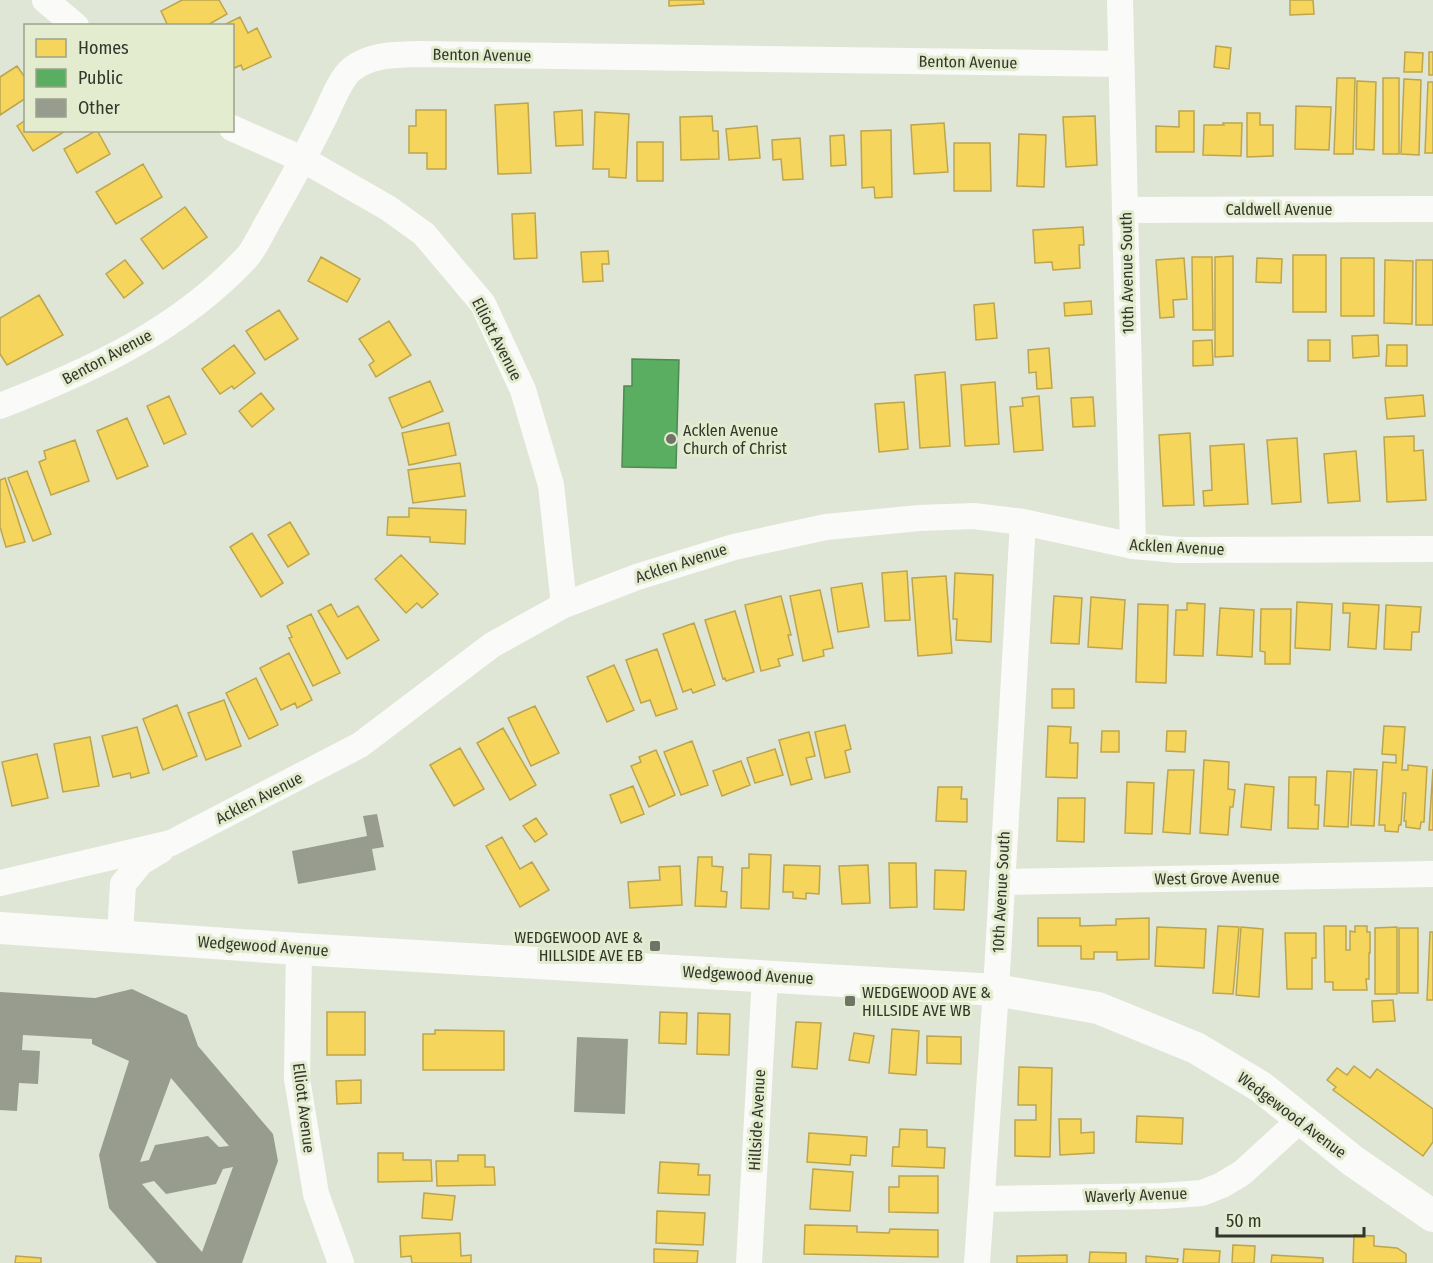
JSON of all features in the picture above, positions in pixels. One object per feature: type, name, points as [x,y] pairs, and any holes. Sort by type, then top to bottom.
[{"type":"main road","name":"Wedgewood Avenue","points":[[0,928],[996,990],[1098,1008],[1196,1048],[1261,1087],[1353,1161],[1433,1216]]},
{"type":"street","points":[[45,0],[74,24]]},
{"type":"street","name":"10th Avenue South","points":[[1120,0],[1133,546]]},
{"type":"street","name":"Benton Avenue","points":[[0,405],[67,380],[111,358],[160,330],[217,285],[249,254],[304,160],[337,91],[351,70],[374,57],[429,54],[1121,64]]},
{"type":"street","name":"Elliott Avenue","points":[[234,129],[304,160],[388,208],[424,234],[483,304],[523,390],[551,484],[564,605]]},
{"type":"street","name":"Caldwell Avenue","points":[[1125,210],[1433,208]]},
{"type":"street","name":"Acklen Avenue","points":[[0,883],[171,843],[360,745],[492,645],[564,605],[637,577],[734,547],[826,527],[919,518],[974,516],[1023,522],[1133,546],[1178,550],[1433,549]]},
{"type":"street","name":"10th Avenue South","points":[[977,1263],[996,990],[1023,522]]},
{"type":"street","points":[[120,935],[123,884],[141,862],[171,843]]},
{"type":"street","name":"West Grove Avenue","points":[[1002,882],[1433,874]]},
{"type":"street","name":"Elliott Avenue","points":[[298,948],[297,1078],[316,1194],[341,1263]]},
{"type":"street","name":"Hillside Avenue","points":[[748,1263],[765,977]]},
{"type":"street","name":"Waverly Avenue","points":[[982,1199],[1142,1197],[1202,1193],[1242,1173],[1300,1119]]},
{"type":"building: Homes","points":[[182,0],[219,0],[227,14],[210,24],[167,24],[161,11]]},
{"type":"building: Homes","points":[[669,0],[703,0],[704,4],[669,6]]},
{"type":"building: Homes","points":[[1290,0],[1313,0],[1314,14],[1290,15]]},
{"type":"building: Homes","points":[[240,17],[248,33],[257,28],[271,57],[243,70],[241,65],[234,68],[234,24],[226,24]]},
{"type":"building: Homes","points":[[1216,46],[1231,48],[1229,69],[1214,67]]},
{"type":"building: Homes","points":[[1405,52],[1423,53],[1422,72],[1404,72]]},
{"type":"building: Homes","points":[[1429,52],[1433,52],[1433,75],[1429,75]]},
{"type":"building: Homes","points":[[17,66],[24,76],[24,99],[0,115],[0,77]]},
{"type":"building: Homes","points":[[1337,78],[1355,78],[1353,154],[1334,154]]},
{"type":"building: Homes","points":[[1383,78],[1399,78],[1399,154],[1383,154]]},
{"type":"building: Homes","points":[[1404,79],[1421,80],[1419,155],[1401,154]]},
{"type":"building: Homes","points":[[1357,81],[1376,82],[1374,150],[1356,149]]},
{"type":"building: Homes","points":[[1428,82],[1433,82],[1433,153],[1425,153]]},
{"type":"building: Homes","points":[[528,103],[531,173],[498,174],[495,105]]},
{"type":"building: Homes","points":[[1296,106],[1331,107],[1329,150],[1295,149]]},
{"type":"building: Homes","points":[[416,110],[446,110],[446,169],[427,169],[427,153],[409,153],[409,126],[416,126]]},
{"type":"building: Homes","points":[[582,110],[583,145],[556,146],[554,112]]},
{"type":"building: Homes","points":[[1179,111],[1194,111],[1194,152],[1156,152],[1156,126],[1179,127]]},
{"type":"building: Homes","points":[[595,112],[629,114],[626,178],[609,177],[609,169],[593,169]]},
{"type":"building: Homes","points":[[1247,113],[1260,113],[1260,125],[1273,125],[1273,156],[1247,157]]},
{"type":"building: Homes","points":[[712,116],[713,131],[718,131],[719,159],[681,160],[680,117]]},
{"type":"building: Homes","points":[[1095,116],[1097,165],[1066,167],[1063,117]]},
{"type":"building: Homes","points":[[24,121],[24,132],[64,132],[33,151],[17,126]]},
{"type":"building: Homes","points":[[944,123],[948,172],[914,174],[911,125]]},
{"type":"building: Homes","points":[[1223,123],[1242,123],[1241,156],[1203,155],[1204,125],[1224,125]]},
{"type":"building: Homes","points":[[757,126],[760,158],[729,160],[726,129]]},
{"type":"building: Homes","points":[[891,130],[892,197],[875,198],[874,187],[862,188],[861,131]]},
{"type":"building: Homes","points":[[94,132],[98,132],[110,154],[77,173],[64,149]]},
{"type":"building: Homes","points":[[1019,134],[1046,135],[1044,187],[1017,186]]},
{"type":"building: Homes","points":[[844,135],[846,165],[831,166],[830,136]]},
{"type":"building: Homes","points":[[800,138],[803,179],[783,180],[781,159],[773,160],[772,140]]},
{"type":"building: Homes","points":[[637,142],[663,142],[663,181],[637,181]]},
{"type":"building: Homes","points":[[954,143],[990,143],[991,191],[954,191]]},
{"type":"building: Homes","points":[[143,164],[162,197],[116,224],[96,192]]},
{"type":"building: Homes","points":[[185,207],[207,237],[163,269],[141,239]]},
{"type":"building: Homes","points":[[535,213],[537,258],[514,259],[512,214]]},
{"type":"building: Homes","points":[[1083,227],[1084,245],[1079,245],[1080,268],[1053,270],[1052,262],[1035,263],[1033,230]]},
{"type":"building: Homes","points":[[608,251],[609,264],[602,264],[603,281],[583,282],[581,252]]},
{"type":"building: Homes","points":[[1293,255],[1326,255],[1326,312],[1293,312]]},
{"type":"building: Homes","points":[[1233,256],[1233,356],[1215,357],[1215,257]]},
{"type":"building: Homes","points":[[321,257],[360,279],[347,302],[308,281]]},
{"type":"building: Homes","points":[[1192,257],[1212,257],[1213,330],[1193,330]]},
{"type":"building: Homes","points":[[1184,258],[1187,299],[1173,300],[1174,317],[1160,318],[1156,260]]},
{"type":"building: Homes","points":[[1257,258],[1282,259],[1281,283],[1256,282]]},
{"type":"building: Homes","points":[[1341,258],[1374,258],[1374,316],[1341,316]]},
{"type":"building: Homes","points":[[125,260],[143,283],[124,298],[106,274]]},
{"type":"building: Homes","points":[[1385,260],[1413,261],[1412,324],[1384,323]]},
{"type":"building: Homes","points":[[1416,260],[1433,260],[1433,325],[1416,325]]},
{"type":"building: Homes","points":[[39,295],[63,335],[7,365],[0,354],[0,318]]},
{"type":"building: Homes","points":[[1091,301],[1092,314],[1065,316],[1064,303]]},
{"type":"building: Homes","points":[[994,303],[997,338],[976,340],[974,305]]},
{"type":"building: Homes","points":[[279,310],[298,339],[265,360],[246,331]]},
{"type":"building: Homes","points":[[389,321],[411,355],[376,377],[369,365],[374,361],[359,339]]},
{"type":"building: Homes","points":[[1378,335],[1379,356],[1353,358],[1352,336]]},
{"type":"building: Homes","points":[[1212,340],[1213,365],[1193,366],[1193,341]]},
{"type":"building: Homes","points":[[1308,340],[1330,340],[1330,361],[1308,361]]},
{"type":"building: Homes","points":[[234,345],[255,373],[234,389],[232,386],[220,394],[202,369]]},
{"type":"building: Homes","points":[[1387,345],[1407,345],[1407,366],[1386,366]]},
{"type":"building: Homes","points":[[1049,348],[1052,388],[1037,389],[1036,372],[1029,373],[1028,350]]},
{"type":"building: Homes","points":[[945,372],[950,446],[920,448],[915,375]]},
{"type":"building: Homes","points":[[430,381],[443,411],[402,428],[389,398]]},
{"type":"building: Homes","points":[[995,382],[999,444],[965,446],[961,385]]},
{"type":"building: Homes","points":[[261,393],[274,409],[252,427],[239,411]]},
{"type":"building: Homes","points":[[1423,395],[1425,416],[1387,419],[1385,398]]},
{"type":"building: Homes","points":[[169,396],[186,434],[164,444],[147,406]]},
{"type":"building: Homes","points":[[1039,396],[1043,450],[1014,452],[1010,407],[1023,406],[1022,398]]},
{"type":"building: Homes","points":[[1093,397],[1095,426],[1073,427],[1071,398]]},
{"type":"building: Homes","points":[[904,402],[908,449],[879,452],[875,404]]},
{"type":"building: Homes","points":[[127,418],[148,466],[117,479],[97,431]]},
{"type":"building: Homes","points":[[449,423],[456,455],[409,465],[402,433]]},
{"type":"building: Homes","points":[[1190,433],[1194,505],[1163,506],[1159,435]]},
{"type":"building: Homes","points":[[1414,436],[1414,451],[1423,450],[1426,500],[1387,502],[1384,437]]},
{"type":"building: Homes","points":[[1297,438],[1301,502],[1272,504],[1267,440]]},
{"type":"building: Homes","points":[[75,440],[89,481],[51,495],[39,462],[46,459],[44,451]]},
{"type":"building: Homes","points":[[1244,444],[1248,504],[1204,506],[1203,491],[1212,490],[1210,446]]},
{"type":"building: Homes","points":[[1356,451],[1360,501],[1328,503],[1324,454]]},
{"type":"building: Homes","points":[[460,463],[465,496],[413,503],[408,470]]},
{"type":"building: Homes","points":[[27,471],[51,534],[33,541],[8,478]]},
{"type":"building: Homes","points":[[5,478],[25,542],[6,547],[0,527],[0,480]]},
{"type":"building: Homes","points":[[409,508],[466,510],[465,544],[430,542],[430,537],[387,535],[388,517],[409,517]]},
{"type":"building: Homes","points":[[290,522],[309,554],[288,567],[268,535]]},
{"type":"building: Homes","points":[[252,533],[283,583],[261,597],[230,547]]},
{"type":"building: Homes","points":[[401,555],[438,594],[422,608],[417,603],[406,613],[375,579]]},
{"type":"building: Homes","points":[[907,571],[910,620],[885,621],[882,573]]},
{"type":"building: Homes","points":[[955,573],[993,575],[991,642],[956,640],[957,619],[953,619]]},
{"type":"building: Homes","points":[[946,576],[952,653],[918,656],[912,578]]},
{"type":"building: Homes","points":[[862,583],[869,627],[838,632],[831,588]]},
{"type":"building: Homes","points":[[820,590],[833,648],[823,650],[824,656],[803,661],[790,596]]},
{"type":"building: Homes","points":[[781,596],[791,635],[788,635],[793,655],[778,659],[780,666],[761,671],[745,605]]},
{"type":"building: Homes","points":[[1054,596],[1082,598],[1079,644],[1051,643]]},
{"type":"building: Homes","points":[[1091,597],[1125,600],[1122,649],[1088,647]]},
{"type":"building: Homes","points":[[1297,602],[1332,604],[1330,650],[1295,648]]},
{"type":"building: Homes","points":[[1187,603],[1205,604],[1203,656],[1174,655],[1176,610],[1187,610]]},
{"type":"building: Homes","points":[[1343,603],[1379,605],[1376,649],[1348,647],[1350,613],[1343,613]]},
{"type":"building: Homes","points":[[331,604],[338,617],[358,606],[379,640],[347,659],[318,611]]},
{"type":"building: Homes","points":[[1138,604],[1168,605],[1166,683],[1136,682]]},
{"type":"building: Homes","points":[[1386,605],[1421,607],[1419,632],[1412,632],[1411,650],[1384,649]]},
{"type":"building: Homes","points":[[1220,608],[1254,610],[1252,657],[1217,655]]},
{"type":"building: Homes","points":[[1261,609],[1291,609],[1290,664],[1265,664],[1265,652],[1260,651]]},
{"type":"building: Homes","points":[[735,611],[754,672],[726,681],[725,678],[723,679],[705,620]]},
{"type":"building: Homes","points":[[311,614],[340,673],[313,686],[289,638],[292,637],[287,626]]},
{"type":"building: Homes","points":[[694,623],[715,685],[693,693],[691,689],[683,692],[663,634]]},
{"type":"building: Homes","points":[[657,649],[677,709],[656,716],[650,700],[641,703],[626,660]]},
{"type":"building: Homes","points":[[289,653],[312,700],[297,708],[295,703],[281,710],[260,668]]},
{"type":"building: Homes","points":[[614,665],[634,710],[607,722],[587,677]]},
{"type":"building: Homes","points":[[256,678],[278,725],[249,739],[226,693]]},
{"type":"building: Homes","points":[[1052,689],[1074,689],[1074,708],[1052,708]]},
{"type":"building: Homes","points":[[224,700],[241,746],[206,760],[188,713]]},
{"type":"building: Homes","points":[[177,705],[197,756],[163,770],[143,719]]},
{"type":"building: Homes","points":[[535,706],[559,753],[531,766],[508,718]]},
{"type":"building: Homes","points":[[845,725],[851,749],[845,751],[850,772],[825,778],[815,732]]},
{"type":"building: Homes","points":[[1048,726],[1071,727],[1070,743],[1078,743],[1077,778],[1046,777]]},
{"type":"building: Homes","points":[[1384,726],[1405,727],[1402,770],[1408,770],[1408,765],[1427,767],[1424,822],[1421,822],[1420,829],[1406,827],[1406,821],[1404,821],[1406,793],[1403,793],[1401,825],[1399,825],[1398,832],[1385,831],[1385,825],[1379,825],[1383,762],[1396,763],[1396,755],[1382,754]]},
{"type":"building: Homes","points":[[137,727],[149,773],[131,778],[130,773],[113,777],[102,736]]},
{"type":"building: Homes","points":[[503,728],[536,785],[510,800],[477,743]]},
{"type":"building: Homes","points":[[1102,731],[1119,731],[1119,752],[1101,752]]},
{"type":"building: Homes","points":[[1167,731],[1186,731],[1185,752],[1166,751]]},
{"type":"building: Homes","points":[[809,732],[815,756],[806,758],[812,779],[791,785],[779,740]]},
{"type":"building: Homes","points":[[90,737],[99,786],[63,792],[54,744]]},
{"type":"building: Homes","points":[[692,741],[708,785],[681,795],[664,752]]},
{"type":"building: Homes","points":[[460,748],[484,789],[454,806],[430,765]]},
{"type":"building: Homes","points":[[775,749],[783,775],[755,783],[747,758]]},
{"type":"building: Homes","points":[[656,750],[675,795],[649,807],[631,766],[641,762],[639,757]]},
{"type":"building: Homes","points":[[37,754],[48,798],[12,806],[2,762]]},
{"type":"building: Homes","points":[[1204,760],[1229,762],[1228,789],[1235,790],[1233,807],[1230,807],[1228,835],[1200,833]]},
{"type":"building: Homes","points":[[741,761],[750,785],[722,796],[713,771]]},
{"type":"building: Homes","points":[[1354,769],[1377,770],[1374,826],[1351,825]]},
{"type":"building: Homes","points":[[1433,769],[1433,830],[1429,830]]},
{"type":"building: Homes","points":[[1168,770],[1194,770],[1190,834],[1163,832]]},
{"type":"building: Homes","points":[[1327,771],[1351,772],[1348,827],[1324,826]]},
{"type":"building: Homes","points":[[1289,777],[1316,777],[1315,805],[1319,805],[1318,829],[1288,828]]},
{"type":"building: Homes","points":[[1127,782],[1154,783],[1152,834],[1125,833]]},
{"type":"building: Homes","points":[[1245,784],[1274,787],[1271,830],[1241,827]]},
{"type":"building: Homes","points":[[633,786],[644,814],[621,823],[610,795]]},
{"type":"building: Homes","points":[[938,787],[962,787],[961,799],[967,799],[967,822],[936,821]]},
{"type":"building: Homes","points":[[1058,798],[1085,798],[1084,842],[1057,841]]},
{"type":"building: Homes","points":[[536,818],[547,834],[535,842],[523,826]]},
{"type":"building: Homes","points":[[502,837],[520,869],[532,862],[549,890],[520,907],[486,846]]},
{"type":"building: Homes","points":[[749,854],[771,855],[769,909],[741,908],[742,868],[749,868]]},
{"type":"building: Homes","points":[[698,857],[712,857],[712,866],[723,867],[721,891],[727,892],[726,907],[695,906]]},
{"type":"building: Homes","points":[[889,863],[916,863],[917,907],[890,908]]},
{"type":"building: Homes","points":[[784,865],[820,866],[819,894],[806,893],[806,899],[793,898],[793,892],[783,892]]},
{"type":"building: Homes","points":[[868,865],[870,903],[842,904],[839,866]]},
{"type":"building: Homes","points":[[680,866],[682,905],[630,908],[628,882],[660,880],[659,867]]},
{"type":"building: Homes","points":[[935,870],[966,871],[964,910],[934,909]]},
{"type":"building: Homes","points":[[1038,918],[1080,918],[1080,926],[1116,925],[1116,919],[1149,918],[1149,959],[1117,960],[1117,952],[1094,952],[1094,959],[1081,959],[1081,946],[1038,946]]},
{"type":"building: Homes","points":[[1218,926],[1239,927],[1233,994],[1213,993]]},
{"type":"building: Homes","points":[[1324,926],[1346,926],[1346,950],[1350,950],[1350,931],[1355,932],[1355,926],[1367,926],[1367,932],[1370,932],[1370,953],[1369,979],[1366,979],[1367,990],[1333,990],[1333,982],[1325,982]]},
{"type":"building: Homes","points":[[1157,927],[1206,929],[1204,968],[1155,966]]},
{"type":"building: Homes","points":[[1241,927],[1263,929],[1259,997],[1236,995]]},
{"type":"building: Homes","points":[[1397,927],[1397,994],[1375,994],[1375,928]]},
{"type":"building: Homes","points":[[1399,928],[1418,928],[1418,993],[1399,993]]},
{"type":"building: Homes","points":[[1430,932],[1433,932],[1433,1000],[1427,1000]]},
{"type":"building: Homes","points":[[1285,933],[1316,933],[1316,958],[1312,958],[1312,989],[1287,989]]},
{"type":"building: Homes","points":[[1393,1000],[1395,1021],[1373,1022],[1372,1001]]},
{"type":"building: Homes","points":[[327,1012],[365,1012],[365,1055],[327,1055]]},
{"type":"building: Homes","points":[[660,1012],[687,1013],[686,1044],[659,1043]]},
{"type":"building: Homes","points":[[698,1013],[730,1014],[729,1055],[697,1054]]},
{"type":"building: Homes","points":[[796,1022],[821,1023],[817,1069],[792,1067]]},
{"type":"building: Homes","points":[[892,1029],[919,1031],[916,1075],[889,1073]]},
{"type":"building: Homes","points":[[435,1030],[504,1031],[504,1070],[423,1070],[423,1034],[435,1034]]},
{"type":"building: Homes","points":[[854,1033],[874,1036],[869,1063],[849,1060]]},
{"type":"building: Homes","points":[[927,1036],[961,1037],[961,1064],[927,1063]]},
{"type":"building: Homes","points":[[1354,1066],[1370,1078],[1377,1069],[1433,1109],[1433,1142],[1423,1156],[1333,1090],[1336,1087],[1327,1080],[1337,1068],[1347,1075]]},
{"type":"building: Homes","points":[[1019,1067],[1052,1068],[1050,1157],[1015,1156],[1015,1120],[1036,1120],[1036,1105],[1018,1105]]},
{"type":"building: Homes","points":[[361,1080],[361,1103],[337,1104],[336,1081]]},
{"type":"building: Homes","points":[[1137,1116],[1183,1118],[1182,1144],[1136,1142]]},
{"type":"building: Homes","points":[[1059,1119],[1081,1119],[1081,1133],[1094,1132],[1094,1153],[1060,1155]]},
{"type":"building: Homes","points":[[900,1129],[927,1130],[927,1147],[945,1148],[944,1168],[892,1166],[893,1147],[899,1147]]},
{"type":"building: Homes","points":[[809,1133],[867,1137],[866,1156],[851,1155],[850,1165],[807,1162]]},
{"type":"building: Homes","points":[[378,1153],[403,1153],[403,1160],[431,1160],[432,1181],[378,1182]]},
{"type":"building: Homes","points":[[458,1155],[485,1155],[485,1167],[494,1167],[495,1185],[437,1186],[436,1161],[458,1161]]},
{"type":"building: Homes","points":[[660,1162],[699,1164],[698,1175],[710,1175],[709,1195],[658,1193]]},
{"type":"building: Homes","points":[[813,1169],[853,1172],[850,1211],[810,1209]]},
{"type":"building: Homes","points":[[899,1176],[938,1176],[938,1213],[889,1212],[889,1187],[899,1187]]},
{"type":"building: Homes","points":[[424,1193],[455,1196],[452,1220],[422,1218]]},
{"type":"building: Homes","points":[[657,1211],[705,1213],[703,1245],[656,1243]]},
{"type":"building: Homes","points":[[805,1225],[857,1226],[857,1232],[889,1233],[890,1229],[938,1230],[938,1257],[804,1254]]},
{"type":"building: Homes","points":[[460,1233],[461,1256],[471,1255],[471,1263],[412,1263],[411,1256],[401,1257],[400,1236]]},
{"type":"building: Homes","points":[[1354,1235],[1374,1236],[1374,1246],[1397,1248],[1406,1254],[1406,1263],[1353,1263]]},
{"type":"building: Homes","points":[[1233,1245],[1255,1246],[1254,1263],[1232,1263]]},
{"type":"building: Homes","points":[[654,1249],[698,1251],[697,1263],[654,1263]]},
{"type":"building: Homes","points":[[1184,1249],[1220,1251],[1219,1263],[1183,1263]]},
{"type":"building: Homes","points":[[1090,1252],[1126,1253],[1126,1263],[1089,1263]]},
{"type":"building: Homes","points":[[1067,1255],[1067,1263],[1017,1263],[1017,1256]]},
{"type":"building: Homes","points":[[1272,1255],[1323,1258],[1323,1263],[1271,1263]]},
{"type":"building: Homes","points":[[16,1256],[41,1258],[41,1263],[15,1263]]},
{"type":"building: Homes","points":[[1146,1256],[1178,1259],[1177,1263],[1146,1263]]},
{"type":"building: Public","points":[[632,359],[679,360],[676,468],[622,467],[624,386],[632,386]]},
{"type":"building: Other","points":[[377,814],[384,847],[372,849],[376,870],[298,884],[292,851],[367,836],[363,816]]},
{"type":"building: Other","points":[[132,989],[187,1015],[198,1046],[273,1134],[278,1161],[242,1263],[157,1263],[109,1208],[99,1155],[129,1061],[92,1044],[92,1039],[23,1035],[22,1050],[40,1051],[38,1084],[19,1083],[17,1111],[0,1110],[0,992],[95,998]],"holes":[[[171,1078],[229,1146],[219,1147],[208,1136],[155,1145],[149,1160],[140,1162]],[[233,1167],[202,1252],[142,1184],[154,1181],[166,1194],[216,1184],[223,1169]]]},
{"type":"building: Other","points":[[577,1037],[628,1039],[625,1114],[574,1112]]},
{"type":"place","name":"Acklen Avenue Church of Christ","points":[[671,439]]},
{"type":"place","name":"WEDGEWOOD AVE & HILLSIDE AVE EB","points":[[655,946]]},
{"type":"place","name":"WEDGEWOOD AVE & HILLSIDE AVE WB","points":[[850,1001]]}]
